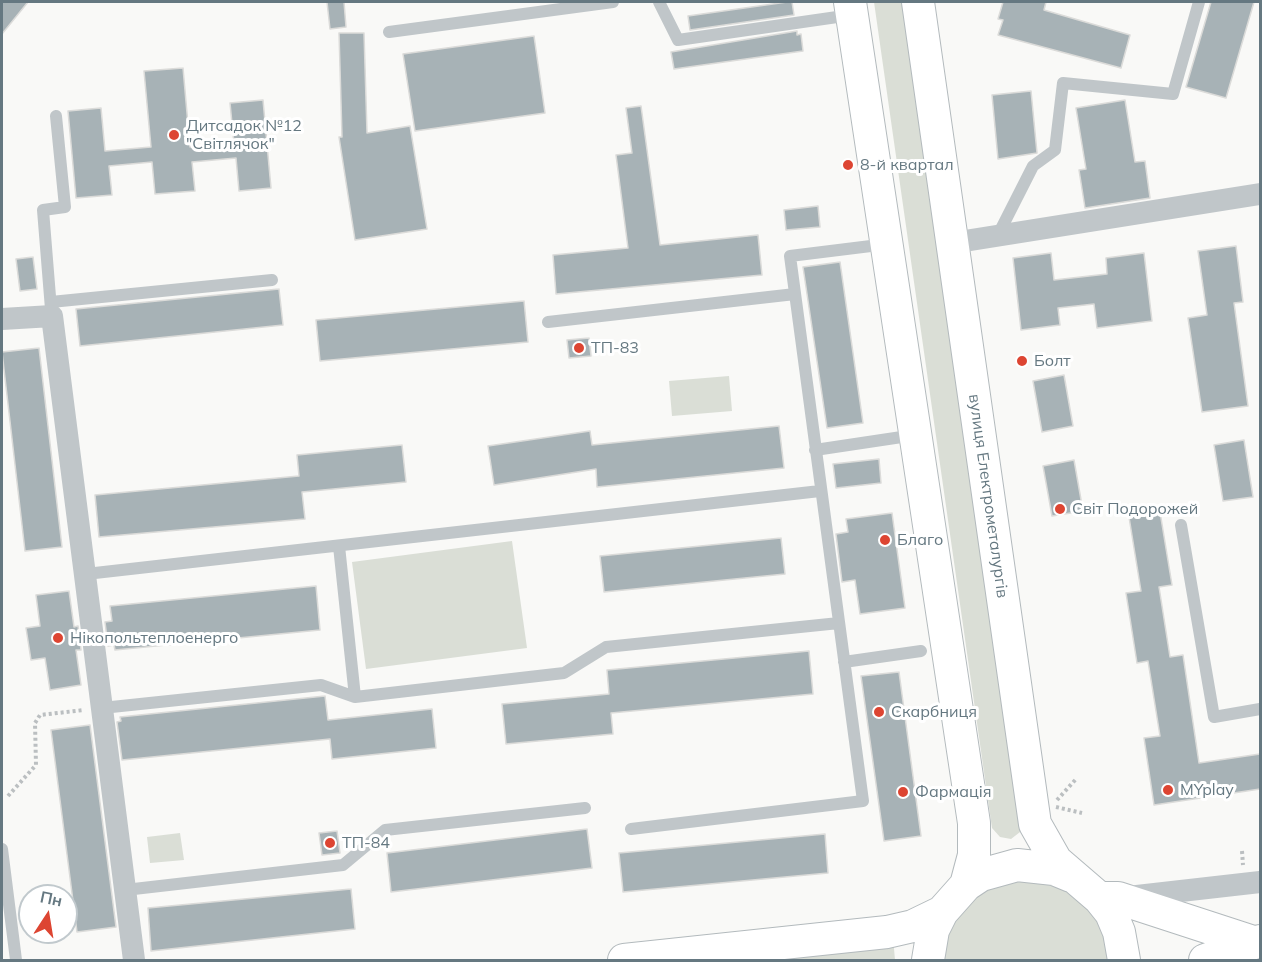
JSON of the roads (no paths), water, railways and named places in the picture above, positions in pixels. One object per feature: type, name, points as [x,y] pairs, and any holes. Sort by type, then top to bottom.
[{"type":"main road","name":"вулиця Електрометалургів","points":[[918,2],[1033,813],[1040,836],[1056,861],[1071,876],[1109,898],[1124,960]]},
{"type":"main road","points":[[851,8],[973,809],[974,855],[966,885]]},
{"type":"main road","points":[[928,960],[933,930],[942,912],[966,885],[990,872],[1017,865],[1054,869],[1071,876]]},
{"type":"main road","points":[[1109,898],[1257,942]]},
{"type":"main road","points":[[624,960],[894,931],[926,921],[942,912]]},
{"type":"main road","points":[[1205,960],[1257,942]]},
{"type":"street","points":[[952,243],[1260,194]]},
{"type":"street","points":[[2,320],[51,309],[135,960]]},
{"type":"street","points":[[1109,898],[1260,882]]},
{"type":"lane","points":[[389,32],[612,2]]},
{"type":"lane","points":[[659,2],[678,40],[851,8]]},
{"type":"lane","points":[[998,235],[1033,166],[1055,150],[1063,84],[1173,94],[1198,2]]},
{"type":"lane","points":[[56,116],[65,207],[43,210],[51,309],[272,280]]},
{"type":"lane","points":[[631,829],[863,801],[790,256],[888,244]]},
{"type":"lane","points":[[548,322],[795,294]]},
{"type":"lane","points":[[815,450],[917,435]]},
{"type":"lane","points":[[86,574],[820,491]]},
{"type":"lane","points":[[1181,525],[1214,717],[1260,709]]},
{"type":"lane","points":[[339,546],[354,697]]},
{"type":"lane","points":[[102,708],[321,685],[354,697],[564,673],[606,647],[839,623]]},
{"type":"lane","points":[[843,662],[921,651]]},
{"type":"lane","points":[[125,890],[343,865],[385,830],[585,808]]},
{"type":"lane","points":[[2,849],[16,960]]},
{"type":"place","name":"Дитсадок №12 \"Світлячок\"","points":[[174,135]]},
{"type":"place","name":"8-й квартал","points":[[848,165]]},
{"type":"place","name":"ТП-83","points":[[579,348]]},
{"type":"place","name":"Болт","points":[[1022,361]]},
{"type":"place","name":"Світ Подорожей","points":[[1060,509]]},
{"type":"place","name":"Благо","points":[[885,540]]},
{"type":"place","name":"Нікопольтеплоенерго","points":[[58,638]]},
{"type":"place","name":"Скарбниця","points":[[879,712]]},
{"type":"place","name":"MYplay","points":[[1168,790]]},
{"type":"place","name":"Фармація","points":[[903,792]]},
{"type":"place","name":"ТП-84","points":[[330,843]]}]
